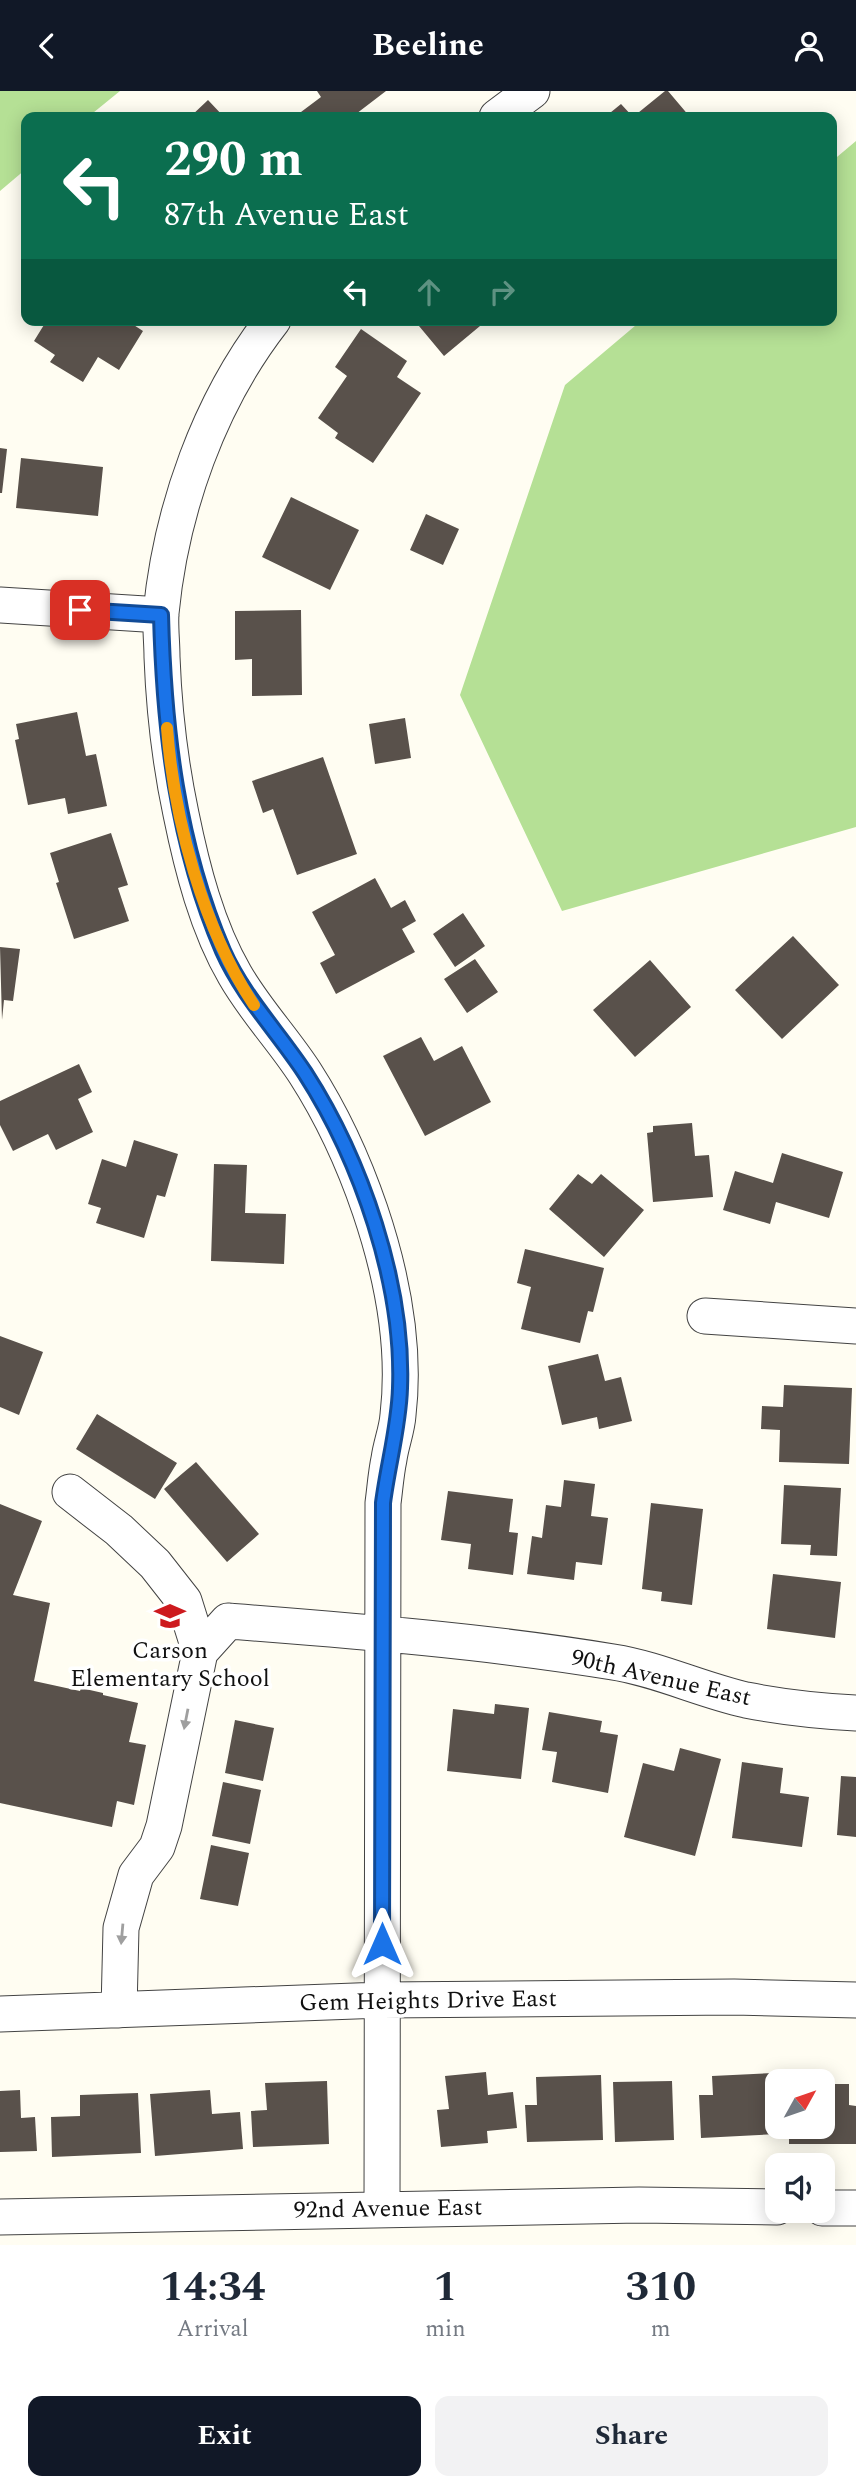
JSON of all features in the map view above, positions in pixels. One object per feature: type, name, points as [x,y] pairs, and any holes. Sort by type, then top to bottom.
[{"type":"street","points":[[505,112],[532,91]]},
{"type":"street","points":[[268,326],[227,391],[205,439],[178,520],[161,615],[168,741],[187,847],[209,918],[235,975],[305,1073],[351,1161],[370,1209],[389,1280],[398,1338],[398,1418],[383,1503],[382,2210]]},
{"type":"street","points":[[0,605],[161,615]]},
{"type":"street","points":[[705,1316],[856,1326]]},
{"type":"street","points":[[69,1492],[119,1530],[155,1564],[184,1601],[200,1652],[158,1847],[135,1875],[121,1928],[119,2010]]},
{"type":"street","name":"90th Avenue East","points":[[200,1652],[228,1621],[383,1635],[530,1650],[617,1663],[744,1699],[813,1711],[856,1713]]},
{"type":"street","name":"Gem Heights Drive East","points":[[0,2014],[382,2000],[734,1997],[856,2000]]},
{"type":"street","name":"92nd Avenue East","points":[[0,2217],[639,2205],[765,2207]]},
{"type":"street","points":[[835,2208],[856,2208]]},
{"type":"green space","points":[[0,91],[120,91],[94,112],[21,112],[21,173],[0,191]]},
{"type":"green space","points":[[856,141],[856,827],[562,911],[460,695],[565,385],[635,326],[837,326],[837,157]]},
{"type":"building","points":[[317,91],[386,91],[359,112],[301,112],[321,97]]},
{"type":"building","points":[[668,91],[686,112],[639,112]]},
{"type":"building","points":[[208,100],[219,112],[195,112]]},
{"type":"building","points":[[621,104],[628,112],[611,112]]},
{"type":"building","points":[[43,326],[135,326],[143,331],[119,370],[98,357],[83,382],[50,362],[55,355],[34,341]]},
{"type":"building","points":[[419,326],[480,326],[444,356]]},
{"type":"building","points":[[361,329],[407,361],[397,377],[421,393],[373,463],[335,438],[338,433],[318,418],[347,376],[335,367]]},
{"type":"building","points":[[0,448],[7,449],[2,493],[0,493]]},
{"type":"building","points":[[21,458],[103,467],[98,516],[16,508]]},
{"type":"building","points":[[291,497],[359,530],[330,590],[262,557]]},
{"type":"building","points":[[426,514],[459,529],[443,565],[410,550]]},
{"type":"building","points":[[301,610],[302,695],[252,696],[252,659],[235,660],[235,611]]},
{"type":"building","points":[[77,712],[86,756],[96,754],[107,806],[68,814],[65,798],[28,805],[15,740],[19,739],[16,724]]},
{"type":"building","points":[[405,718],[411,758],[375,764],[369,724]]},
{"type":"building","points":[[323,757],[357,854],[297,875],[273,809],[263,813],[252,781]]},
{"type":"building","points":[[111,833],[128,885],[118,888],[129,921],[74,939],[56,883],[59,882],[50,853]]},
{"type":"building","points":[[375,878],[391,908],[405,900],[416,921],[402,929],[415,952],[336,994],[320,963],[335,955],[312,912]]},
{"type":"building","points":[[463,913],[485,946],[455,967],[433,934]]},
{"type":"building","points":[[793,936],[839,985],[782,1039],[735,990]]},
{"type":"building","points":[[0,947],[20,949],[13,1001],[4,1000],[2,1020]]},
{"type":"building","points":[[475,959],[498,992],[467,1013],[444,979]]},
{"type":"building","points":[[650,960],[691,1007],[635,1057],[593,1010]]},
{"type":"building","points":[[421,1037],[434,1061],[462,1046],[491,1102],[425,1136],[383,1056]]},
{"type":"building","points":[[79,1064],[92,1092],[78,1099],[93,1132],[56,1150],[48,1134],[13,1151],[0,1125],[0,1101]]},
{"type":"building","points":[[692,1123],[695,1156],[709,1155],[713,1197],[653,1202],[647,1133],[653,1132],[653,1126]]},
{"type":"building","points":[[134,1140],[178,1154],[165,1197],[157,1195],[144,1238],[96,1223],[101,1208],[88,1204],[102,1159],[126,1167]]},
{"type":"building","points":[[782,1153],[843,1172],[829,1218],[776,1202],[770,1224],[723,1210],[735,1171],[773,1183]]},
{"type":"building","points":[[214,1164],[247,1165],[245,1213],[286,1214],[284,1264],[211,1261]]},
{"type":"building","points":[[578,1174],[592,1184],[601,1174],[644,1210],[604,1257],[549,1209]]},
{"type":"building","points":[[525,1249],[604,1268],[593,1312],[588,1311],[580,1343],[521,1329],[531,1287],[517,1283]]},
{"type":"building","points":[[0,1336],[43,1352],[19,1415],[0,1407]]},
{"type":"building","points":[[598,1354],[605,1381],[621,1377],[632,1421],[599,1429],[597,1417],[562,1425],[548,1366]]},
{"type":"building","points":[[784,1385],[852,1388],[849,1464],[779,1462],[780,1430],[761,1429],[762,1406],[783,1407]]},
{"type":"building","points":[[97,1414],[177,1463],[155,1499],[76,1449]]},
{"type":"building","points":[[196,1462],[259,1534],[227,1562],[164,1489]]},
{"type":"building","points":[[564,1480],[595,1484],[591,1516],[608,1518],[602,1565],[576,1562],[574,1580],[527,1574],[532,1536],[542,1538],[546,1505],[561,1507]]},
{"type":"building","points":[[784,1485],[841,1488],[837,1556],[810,1555],[811,1545],[781,1544]]},
{"type":"building","points":[[448,1491],[513,1499],[509,1532],[518,1533],[513,1575],[468,1569],[471,1544],[441,1540]]},
{"type":"building","points":[[651,1503],[703,1509],[692,1605],[661,1601],[662,1592],[642,1589]]},
{"type":"building","points":[[0,1504],[42,1521],[13,1595],[50,1603],[34,1681],[80,1691],[81,1688],[138,1703],[129,1742],[146,1745],[134,1805],[117,1801],[112,1827],[0,1803]]},
{"type":"building","points":[[773,1574],[841,1582],[835,1638],[767,1629]]},
{"type":"building","points":[[495,1704],[529,1708],[521,1779],[447,1771],[453,1709],[494,1714]]},
{"type":"building","points":[[549,1712],[602,1721],[600,1732],[618,1735],[608,1793],[552,1782],[557,1752],[542,1750]]},
{"type":"building","points":[[235,1720],[274,1728],[263,1781],[225,1773]]},
{"type":"building","points":[[680,1748],[721,1759],[695,1856],[624,1837],[643,1763],[674,1771]]},
{"type":"building","points":[[742,1762],[783,1768],[780,1793],[809,1797],[802,1847],[732,1838]]},
{"type":"building","points":[[841,1776],[856,1777],[856,1837],[837,1835]]},
{"type":"building","points":[[223,1782],[261,1790],[250,1844],[212,1836]]},
{"type":"building","points":[[211,1845],[249,1853],[238,1906],[200,1899]]},
{"type":"building","points":[[486,2072],[488,2095],[513,2092],[517,2128],[487,2131],[488,2143],[441,2147],[437,2110],[449,2109],[445,2076]]},
{"type":"building","points":[[765,2073],[765,2135],[701,2138],[699,2095],[713,2095],[712,2076]]},
{"type":"building","points":[[601,2075],[603,2140],[527,2142],[525,2105],[537,2105],[536,2077]]},
{"type":"building","points":[[327,2081],[329,2144],[253,2147],[251,2111],[267,2110],[265,2083]]},
{"type":"building","points":[[672,2081],[674,2140],[615,2142],[613,2082]]},
{"type":"building","points":[[835,2084],[849,2084],[849,2105],[856,2106],[856,2144],[789,2144],[789,2139],[835,2139]]},
{"type":"building","points":[[20,2090],[21,2118],[35,2117],[37,2151],[0,2152],[0,2091]]},
{"type":"building","points":[[210,2090],[212,2114],[240,2112],[243,2149],[155,2156],[150,2094]]},
{"type":"building","points":[[138,2093],[141,2153],[52,2157],[51,2117],[80,2116],[80,2095]]},
{"type":"slow traffic","points":[[167,728],[187,847],[209,918],[223,952],[254,1005]]},
{"type":"place","name":"Carson Elementary School","points":[[170,1616]]},
{"type":"route","points":[[80,610],[161,615],[168,741],[187,847],[209,918],[235,975],[305,1073],[324,1105],[370,1209],[384,1257],[394,1304],[400,1385],[398,1418],[383,1503],[382,1944]]}]
